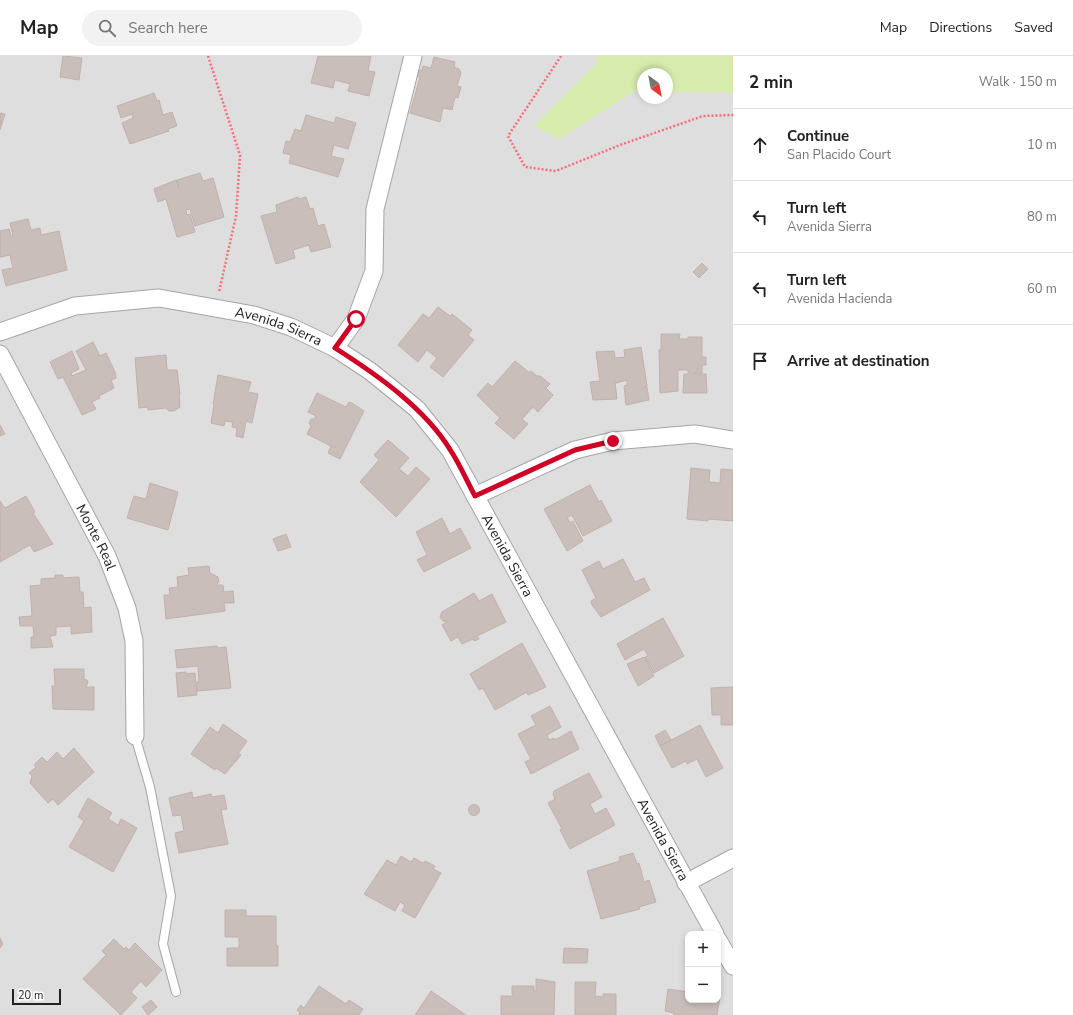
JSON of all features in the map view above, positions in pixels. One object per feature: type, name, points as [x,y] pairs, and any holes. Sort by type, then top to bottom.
[{"type":"street","points":[[335,348],[356,319],[374,271],[375,209],[413,56]]},
{"type":"street","name":"Avenida Sierra","points":[[0,332],[75,306],[159,298],[254,315],[291,327],[335,348],[370,370],[417,409],[450,450],[713,931]]},
{"type":"street","name":"Monte Real","points":[[0,354],[107,556],[127,608],[134,641],[135,736]]},
{"type":"street","points":[[475,496],[575,450],[613,441],[695,434],[733,440]]},
{"type":"street","points":[[686,883],[733,858]]},
{"type":"street","points":[[721,945],[733,966]]},
{"type":"lane","points":[[135,736],[150,787],[170,896],[163,944],[176,992]]},
{"type":"path","points":[[208,56],[240,155],[236,216],[215,308]]},
{"type":"path","points":[[561,56],[508,136],[525,167],[556,171],[620,145],[703,116],[733,115]]},
{"type":"shaded area","points":[[0,56],[733,56],[733,1015],[0,1015]]},
{"type":"green space","points":[[598,56],[733,56],[733,93],[673,92],[673,68],[637,68],[637,91],[559,139],[534,126],[595,65]]},
{"type":"building","points":[[63,56],[82,58],[79,80],[60,77]]},
{"type":"building","points":[[318,56],[371,56],[368,71],[375,72],[369,96],[348,91],[350,84],[335,80],[333,88],[311,83]]},
{"type":"building","points":[[434,57],[455,62],[454,67],[459,69],[461,73],[457,86],[461,87],[458,98],[455,97],[452,110],[443,108],[440,122],[410,113],[420,77],[417,76],[419,70],[422,71],[423,66],[431,68]]},
{"type":"building","points":[[154,93],[157,101],[159,100],[163,115],[172,112],[177,126],[168,129],[169,131],[130,144],[122,123],[133,118],[132,114],[121,118],[117,106]]},
{"type":"building","points":[[0,113],[5,114],[0,130]]},
{"type":"building","points":[[306,115],[334,123],[336,117],[356,123],[348,149],[334,145],[331,156],[344,159],[338,177],[289,163],[291,155],[283,153],[286,141],[290,142],[295,129],[301,131]]},
{"type":"building","points":[[200,173],[203,181],[213,178],[224,217],[195,226],[190,209],[186,210],[187,215],[190,214],[195,232],[177,237],[166,199],[158,202],[154,189],[176,180],[179,188],[177,180]]},
{"type":"building","points":[[298,197],[299,199],[306,197],[310,209],[313,208],[318,226],[324,224],[331,247],[311,252],[309,245],[293,250],[295,258],[276,264],[261,216],[277,212],[276,205]]},
{"type":"building","points":[[28,219],[31,230],[40,228],[41,235],[59,231],[67,270],[6,286],[2,270],[13,268],[10,255],[0,257],[0,231],[9,229],[11,236],[13,236],[10,223]]},
{"type":"building","points":[[702,263],[708,269],[699,278],[693,272]]},
{"type":"building","points":[[438,307],[450,316],[452,314],[472,330],[468,335],[474,340],[443,377],[430,367],[437,358],[427,350],[418,362],[398,345],[423,314],[429,318]]},
{"type":"building","points":[[661,334],[680,334],[679,339],[688,339],[688,337],[702,337],[702,357],[706,357],[706,365],[702,365],[702,373],[694,374],[706,374],[707,393],[683,393],[684,374],[688,374],[688,370],[678,370],[678,391],[660,393],[659,350],[661,350]]},
{"type":"building","points":[[93,342],[100,356],[106,353],[115,372],[116,378],[111,380],[114,388],[99,396],[100,398],[92,402],[96,409],[82,415],[63,377],[58,379],[50,362],[72,351],[79,369],[71,373],[72,376],[86,370],[76,351]]},
{"type":"building","points":[[641,347],[647,386],[643,388],[647,387],[649,400],[626,405],[624,386],[627,385],[627,380],[615,382],[617,399],[593,400],[590,382],[600,381],[596,352],[614,351],[615,358],[625,357],[624,350]]},
{"type":"building","points":[[166,355],[167,370],[177,370],[180,407],[174,411],[169,411],[166,408],[148,410],[148,407],[139,408],[135,358]]},
{"type":"building","points":[[515,361],[530,373],[531,371],[550,384],[546,388],[553,395],[538,412],[533,407],[522,419],[528,424],[514,439],[495,423],[500,418],[477,395],[488,383],[492,387]]},
{"type":"building","points":[[218,375],[251,382],[248,392],[258,394],[252,423],[246,421],[243,438],[236,436],[237,428],[232,427],[233,422],[225,421],[224,426],[211,423]]},
{"type":"building","points":[[317,393],[346,407],[349,402],[352,403],[364,411],[340,459],[328,453],[331,446],[307,434],[311,426],[309,423],[311,419],[314,419],[316,416],[308,412]]},
{"type":"building","points":[[0,425],[5,434],[0,436]]},
{"type":"building","points":[[388,440],[409,458],[399,469],[408,476],[416,467],[430,479],[396,517],[360,482],[379,460],[374,455]]},
{"type":"building","points":[[691,468],[710,470],[709,482],[720,483],[721,469],[733,470],[733,521],[687,519]]},
{"type":"building","points":[[150,483],[178,492],[168,530],[127,518],[134,496],[146,499]]},
{"type":"building","points":[[590,485],[599,502],[601,500],[612,521],[583,536],[572,515],[567,517],[570,523],[573,521],[583,541],[567,551],[544,509]]},
{"type":"building","points":[[26,496],[35,512],[33,513],[53,544],[34,552],[30,545],[0,562],[0,501],[5,508]]},
{"type":"building","points":[[442,518],[450,534],[460,528],[471,548],[424,572],[417,560],[427,555],[416,532]]},
{"type":"building","points":[[286,534],[291,547],[278,551],[273,539]]},
{"type":"building","points":[[623,559],[635,582],[644,578],[650,590],[601,617],[592,605],[591,601],[596,598],[582,570],[599,561],[603,569]]},
{"type":"building","points":[[209,566],[210,573],[218,577],[219,582],[216,585],[223,585],[224,592],[233,591],[234,603],[224,603],[225,611],[166,619],[164,595],[170,595],[169,588],[178,587],[177,577],[189,575],[188,568]]},
{"type":"building","points":[[55,575],[63,575],[63,578],[79,577],[80,592],[83,592],[84,608],[91,607],[92,632],[71,634],[71,626],[56,627],[56,635],[50,636],[53,647],[31,648],[31,637],[34,637],[33,626],[20,626],[19,617],[32,616],[30,586],[41,585],[41,579],[55,578]]},
{"type":"building","points":[[474,593],[479,601],[492,594],[506,622],[477,636],[479,639],[474,641],[473,639],[462,644],[458,637],[451,641],[442,625],[447,622],[443,621],[440,617],[442,612]]},
{"type":"building","points":[[663,618],[684,656],[654,673],[645,657],[648,656],[644,649],[625,660],[617,644]]},
{"type":"building","points":[[522,643],[546,687],[528,695],[527,692],[495,710],[483,688],[479,690],[470,674]]},
{"type":"building","points":[[217,646],[218,648],[226,647],[231,688],[197,691],[197,682],[199,682],[198,666],[177,668],[175,650]]},
{"type":"building","points":[[644,657],[654,676],[638,686],[627,664]]},
{"type":"building","points":[[54,669],[84,669],[84,679],[88,682],[86,687],[94,687],[94,710],[53,709],[52,686],[55,686]]},
{"type":"building","points":[[186,672],[186,674],[195,673],[197,695],[178,697],[176,673]]},
{"type":"building","points":[[733,687],[733,725],[721,725],[721,715],[712,715],[711,688]]},
{"type":"building","points":[[550,706],[561,727],[547,735],[549,740],[554,738],[555,740],[571,731],[579,749],[531,774],[525,762],[531,759],[518,734],[536,725],[531,716]]},
{"type":"building","points":[[223,724],[247,741],[238,754],[241,755],[225,774],[216,768],[215,770],[191,754],[210,727],[218,733]]},
{"type":"building","points":[[700,725],[723,768],[706,777],[697,759],[687,764],[686,761],[672,768],[660,746]]},
{"type":"building","points":[[665,730],[671,740],[660,746],[655,736]]},
{"type":"building","points":[[74,748],[94,772],[58,805],[53,799],[48,803],[30,783],[32,776],[29,773],[36,767],[34,765],[42,757],[47,762],[57,752],[63,759]]},
{"type":"building","points":[[589,773],[602,797],[590,804],[595,814],[606,808],[615,825],[570,849],[560,830],[562,829],[548,803],[555,799],[553,794],[554,791]]},
{"type":"building","points":[[192,792],[193,798],[211,794],[212,797],[224,795],[227,809],[221,810],[228,844],[179,853],[175,833],[184,831],[181,815],[173,816],[169,798]]},
{"type":"building","points":[[88,798],[112,813],[108,819],[118,825],[121,819],[137,828],[113,872],[69,847],[84,821],[78,817]]},
{"type":"building","points":[[472,805],[476,805],[478,806],[478,814],[472,815],[469,812],[469,808]]},
{"type":"building","points":[[633,853],[637,864],[639,863],[644,882],[649,880],[656,902],[639,907],[640,909],[601,919],[587,871],[620,861],[619,857]]},
{"type":"building","points":[[401,856],[411,862],[414,858],[423,863],[425,861],[435,866],[433,869],[441,873],[415,918],[402,911],[405,905],[400,902],[395,911],[364,894],[387,860],[396,865]]},
{"type":"building","points":[[225,910],[246,910],[246,916],[276,916],[278,966],[227,966],[227,948],[239,948],[239,937],[225,937]]},
{"type":"building","points":[[0,938],[3,944],[0,948]]},
{"type":"building","points":[[114,939],[124,949],[126,947],[129,950],[135,943],[162,970],[146,987],[141,981],[131,992],[137,998],[121,1015],[83,979],[106,955],[102,951]]},
{"type":"building","points":[[564,948],[588,949],[587,963],[563,963]]},
{"type":"building","points":[[536,979],[555,982],[554,1015],[501,1015],[501,996],[514,996],[512,994],[512,986],[534,986],[534,991],[536,991]]},
{"type":"building","points":[[575,982],[596,982],[595,996],[603,997],[603,994],[616,994],[616,1015],[575,1015]]},
{"type":"building","points":[[319,986],[346,1004],[349,1000],[363,1009],[359,1015],[298,1015],[300,1013],[297,1010],[301,1005],[304,1008]]},
{"type":"building","points":[[668,989],[685,992],[685,1003],[719,1003],[717,1015],[674,1015],[674,1013],[665,1011]]},
{"type":"building","points":[[431,991],[466,1015],[415,1015]]},
{"type":"building","points":[[151,1000],[157,1007],[148,1015],[142,1007]]},
{"type":"route","points":[[356,319],[335,348],[370,370],[417,409],[450,450],[475,496],[575,450],[613,441]]}]
